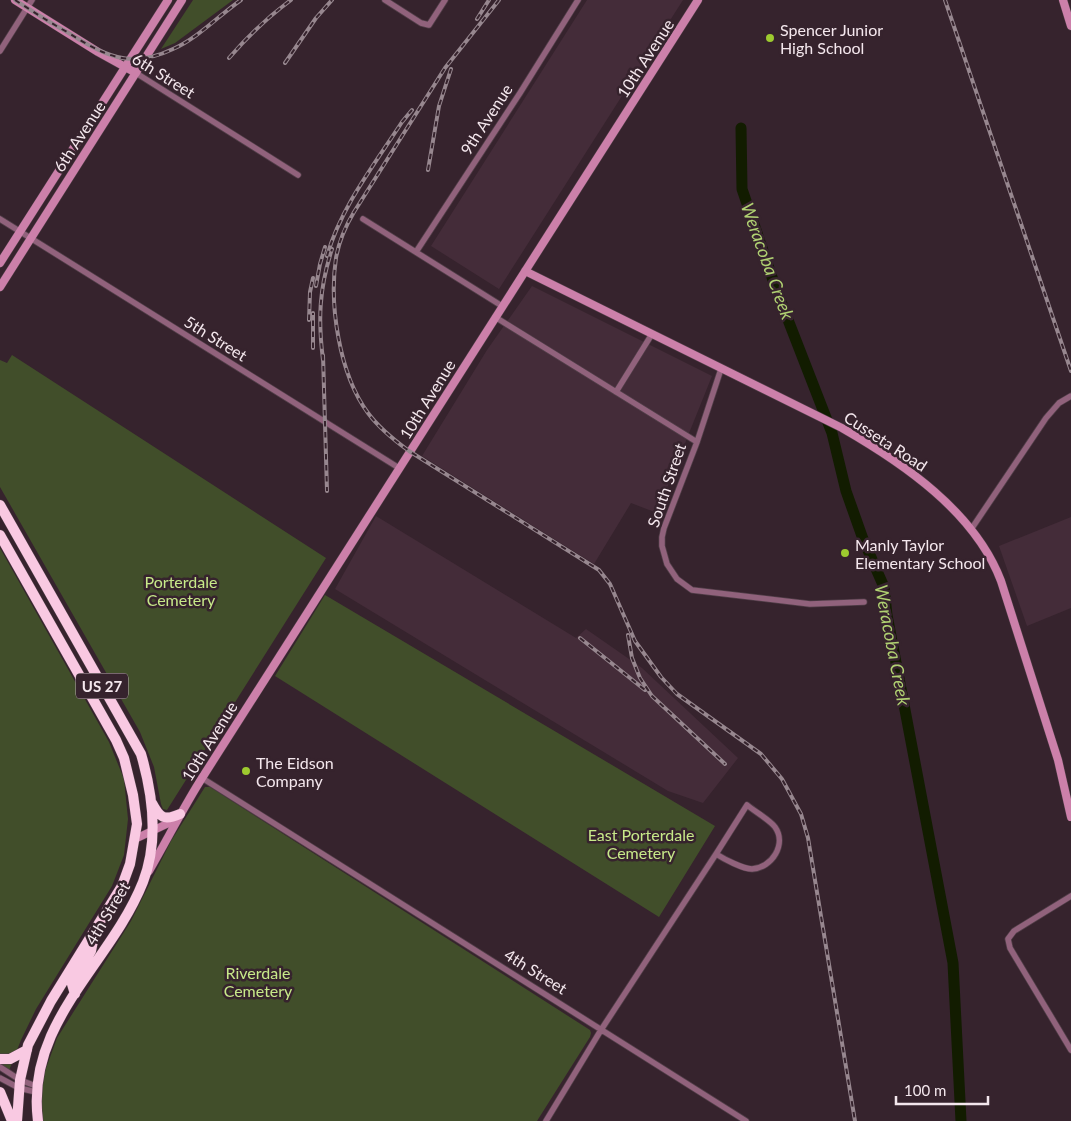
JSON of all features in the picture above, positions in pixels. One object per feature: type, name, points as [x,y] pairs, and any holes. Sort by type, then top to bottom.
[{"type":"highway","name":"4th Street","points":[[0,505],[141,754],[149,782],[152,803],[152,831],[149,857],[143,881],[127,914],[75,994],[46,1044],[36,1089],[38,1121]]},
{"type":"highway","name":"4th Street","points":[[0,535],[116,740],[124,758],[133,795],[137,824],[130,864],[122,886],[51,1001],[27,1050],[19,1084]]},
{"type":"highway","points":[[152,803],[158,815],[162,817],[170,818],[180,814]]},
{"type":"highway","points":[[75,994],[72,984],[91,951],[96,928]]},
{"type":"highway","points":[[0,1059],[10,1060],[27,1050]]},
{"type":"highway","name":"US 27","points":[[17,1121],[19,1084]]},
{"type":"highway","points":[[0,1092],[12,1121]]},
{"type":"main road","name":"6th Street","points":[[15,0],[136,73]]},
{"type":"main road","name":"6th Avenue","points":[[0,263],[168,0]]},
{"type":"main road","name":"6th Avenue","points":[[0,287],[182,0]]},
{"type":"main road","name":"10th Avenue","points":[[143,881],[202,778],[698,0]]},
{"type":"main road","points":[[1063,0],[1071,26]]},
{"type":"main road","name":"Cusseta Road","points":[[525,271],[842,428],[882,451],[918,477],[972,528],[995,566],[1001,581],[1058,760],[1071,817]]},
{"type":"main road","name":"10th Avenue","points":[[135,839],[173,821],[180,814]]},
{"type":"street","points":[[0,51],[32,0]]},
{"type":"street","points":[[385,0],[421,23],[429,24],[445,0]]},
{"type":"street","name":"9th Avenue","points":[[416,252],[520,93],[578,0]]},
{"type":"street","name":"6th Street","points":[[136,73],[298,175]]},
{"type":"street","name":"5th Street","points":[[0,219],[398,468]]},
{"type":"street","points":[[363,219],[502,306]]},
{"type":"street","name":"South Street","points":[[495,317],[697,442],[662,537],[666,564],[677,579],[692,590],[810,604],[864,602]]},
{"type":"street","points":[[616,392],[652,334]]},
{"type":"street","points":[[697,442],[721,369]]},
{"type":"street","points":[[972,528],[1046,418],[1059,403],[1071,396]]},
{"type":"street","name":"4th Street","points":[[202,778],[746,1121]]},
{"type":"street","points":[[546,1121],[601,1030],[747,805],[775,826],[779,839],[776,856],[765,866],[751,869],[726,860],[716,854]]},
{"type":"street","points":[[1071,896],[1014,931],[1008,940],[1010,948],[1071,1050]]},
{"type":"street","points":[[0,1067],[19,1084]]},
{"type":"street","points":[[0,1078],[36,1089]]},
{"type":"shaded area","points":[[587,0],[683,0],[499,289],[431,246]]},
{"type":"shaded area","points":[[532,286],[712,376],[657,513],[631,503],[594,564],[422,456],[487,350]]},
{"type":"shaded area","points":[[376,516],[576,638],[586,629],[642,668],[738,758],[703,803],[668,791],[335,589]]},
{"type":"shaded area","points":[[1071,517],[1071,608],[1027,626],[999,546]]},
{"type":"green space","points":[[193,0],[233,0],[175,43],[161,49]]},
{"type":"green space","name":"Porterdale Cemetery","points":[[12,355],[326,558],[167,810],[163,809],[161,804],[154,767],[140,732],[0,487],[0,360],[7,363]]},
{"type":"green space","points":[[0,548],[109,742],[124,779],[128,819],[124,855],[112,886],[36,1009],[8,1073],[0,1067]]},
{"type":"green space","name":"East Porterdale Cemetery","points":[[325,595],[715,826],[659,917],[275,676]]},
{"type":"green space","name":"Riverdale Cemetery","points":[[205,787],[210,787],[590,1030],[590,1037],[537,1121],[42,1121],[42,1090],[45,1071],[57,1038],[131,921],[171,841]]},
{"type":"waterway","name":"Weracoba Creek","points":[[741,128],[742,189],[776,289],[832,433],[846,491],[863,539],[884,587],[887,615],[953,963],[961,1121]]},
{"type":"railway","points":[[15,0],[93,47],[117,57],[130,59],[157,55],[173,49],[199,33],[241,0]]},
{"type":"railway","points":[[229,58],[258,27],[291,0]]},
{"type":"railway","points":[[285,63],[316,18],[332,0]]},
{"type":"railway","points":[[477,19],[489,0]]},
{"type":"railway","points":[[499,0],[445,68],[345,229],[337,252],[334,276],[335,317],[343,359],[358,397],[372,418],[392,438],[409,451],[599,570],[610,584],[635,641],[661,677],[677,694],[761,754],[782,779],[801,814],[808,838],[855,1121]]},
{"type":"railway","points":[[945,0],[1071,371]]},
{"type":"railway","points":[[428,170],[439,106],[451,69]]},
{"type":"railway","points":[[327,256],[341,220],[359,187],[412,110]]},
{"type":"railway","points":[[316,286],[325,247]]},
{"type":"railway","points":[[323,360],[320,331],[322,291],[332,249]]},
{"type":"railway","points":[[309,320],[310,292],[313,278]]},
{"type":"railway","points":[[313,313],[313,348]]},
{"type":"railway","points":[[323,355],[327,491]]},
{"type":"railway","points":[[628,635],[632,658],[640,678],[652,696],[725,764]]},
{"type":"railway","points":[[580,638],[645,690]]},
{"type":"place","name":"Spencer Junior High School","points":[[770,38]]},
{"type":"place","name":"Manly Taylor Elementary School","points":[[845,553]]},
{"type":"place","name":"The Eidson Company","points":[[246,771]]}]
